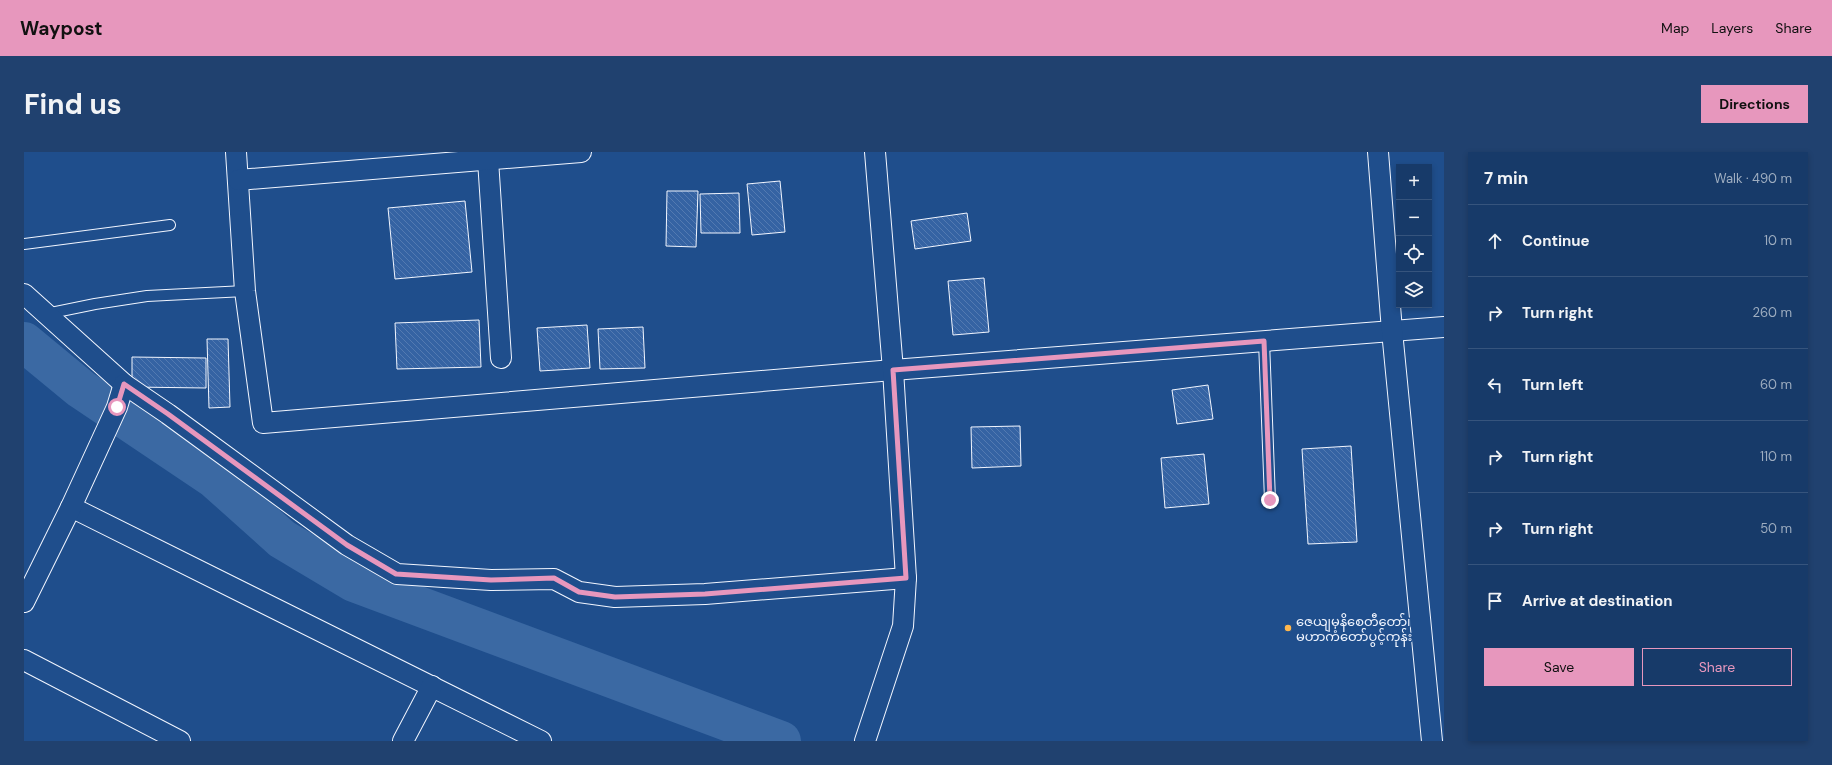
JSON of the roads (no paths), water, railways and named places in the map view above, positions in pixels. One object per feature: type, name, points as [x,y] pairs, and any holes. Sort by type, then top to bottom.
[{"type":"street","points":[[236,152],[245,291],[263,423],[893,370],[1444,327]]},
{"type":"street","points":[[238,180],[581,152]]},
{"type":"street","points":[[866,739],[903,626],[906,578],[893,370],[875,152]]},
{"type":"street","points":[[1378,152],[1392,331],[1432,741]]},
{"type":"street","points":[[488,160],[501,358]]},
{"type":"street","points":[[24,294],[124,384],[168,414],[347,545],[396,574],[491,580],[554,578],[579,592],[615,597],[705,594],[906,578]]},
{"type":"street","points":[[24,602],[71,507],[117,407],[124,384]]},
{"type":"street","points":[[71,507],[541,741]]},
{"type":"street","points":[[24,660],[180,741]]},
{"type":"street","points":[[403,741],[432,686]]},
{"type":"lane","points":[[24,244],[170,226]]},
{"type":"lane","points":[[46,314],[94,304],[147,296],[245,291]]},
{"type":"lane","points":[[1264,341],[1270,500]]},
{"type":"waterway","points":[[24,342],[81,389],[215,479],[282,539],[354,582],[781,741]]},
{"type":"place","name":"ဇေယျမုနိစေတီတော်၊ မဟာကံတော်ပွင့်ကုန်း","points":[[1288,628]]}]
